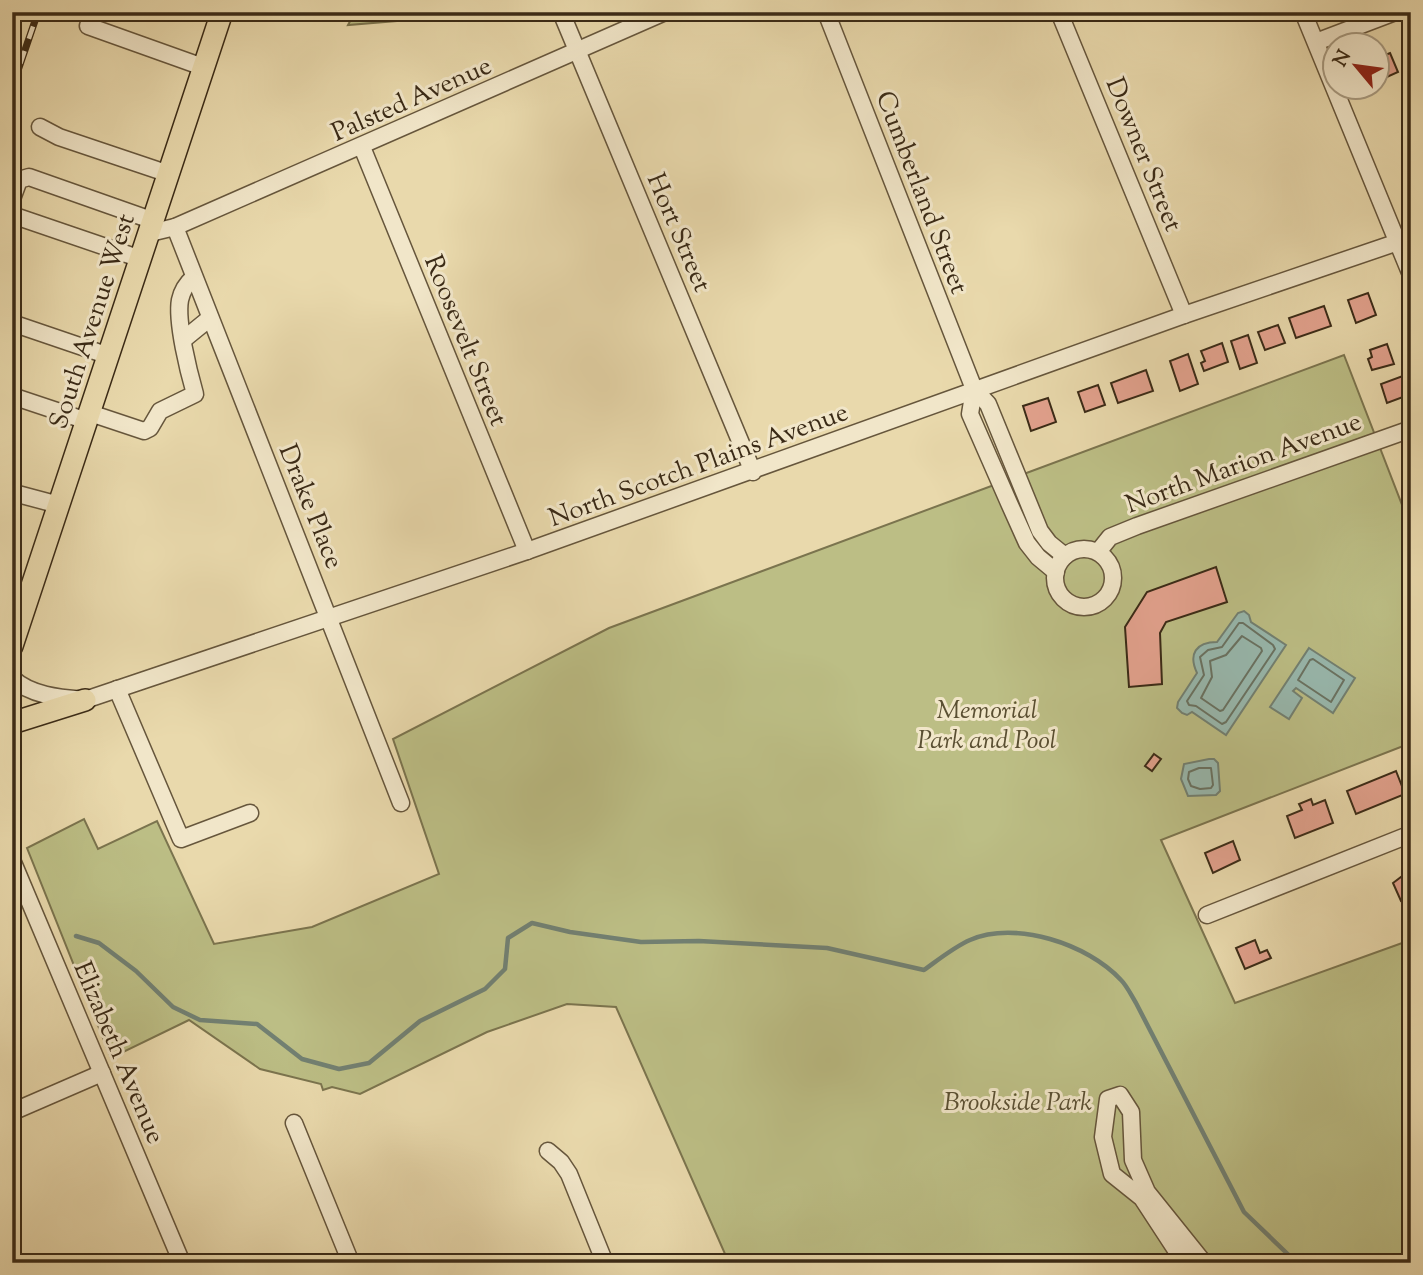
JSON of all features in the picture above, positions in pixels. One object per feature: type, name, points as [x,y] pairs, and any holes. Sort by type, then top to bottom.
[{"type":"main road","name":"South Avenue West","points":[[12,646],[222,12]]},
{"type":"main road","points":[[12,723],[85,700]]},
{"type":"street","points":[[93,12],[88,26],[203,67]]},
{"type":"street","name":"Hort Street","points":[[561,12],[753,471]]},
{"type":"street","name":"Palsted Avenue","points":[[152,227],[176,227],[665,12]]},
{"type":"street","name":"Cumberland Street","points":[[827,12],[974,390],[988,404],[1040,531],[1049,543],[1065,556]]},
{"type":"street","name":"Downer Street","points":[[1059,12],[1184,315]]},
{"type":"street","points":[[1303,12],[1404,238],[1411,275]]},
{"type":"street","points":[[1316,42],[1395,12]]},
{"type":"street","points":[[40,127],[60,137],[169,174]]},
{"type":"street","name":"Roosevelt Street","points":[[362,147],[527,551]]},
{"type":"street","points":[[12,200],[19,180],[29,177],[152,227]]},
{"type":"street","points":[[12,210],[15,216],[141,258]]},
{"type":"street","name":"Drake Place","points":[[176,227],[401,803]]},
{"type":"street","name":"North Scotch Plains Avenue","points":[[12,678],[21,685],[44,694],[85,700],[527,551],[1404,238]]},
{"type":"street","points":[[12,396],[144,431],[150,428],[160,411],[195,394],[188,372],[179,302],[186,285],[194,277]]},
{"type":"street","points":[[183,340],[210,318]]},
{"type":"street","points":[[12,323],[109,356]]},
{"type":"street","name":"Cumberland Street","points":[[974,390],[970,414],[1027,543],[1038,557],[1056,572]]},
{"type":"street","name":"North Marion Avenue","points":[[1098,552],[1110,537],[1137,526],[1411,429]]},
{"type":"street","points":[[13,494],[59,505]]},
{"type":"street","points":[[1081,549],[1098,552],[1111,565],[1113,583],[1110,592],[1096,604],[1078,606],[1069,603],[1058,589],[1056,572],[1065,556],[1081,549]]},
{"type":"street","points":[[117,689],[181,839],[250,813]]},
{"type":"street","points":[[1207,915],[1411,834]]},
{"type":"street","name":"Elizabeth Avenue","points":[[12,860],[182,1263]]},
{"type":"street","points":[[12,1112],[103,1073]]},
{"type":"street","points":[[1189,1263],[1176,1250],[1153,1206],[1133,1160],[1131,1112],[1120,1095],[1108,1098],[1103,1137],[1112,1174],[1153,1206],[1204,1263]]},
{"type":"street","points":[[293,1123],[351,1263]]},
{"type":"street","points":[[548,1151],[561,1162],[569,1174],[605,1263]]},
{"type":"street","points":[[12,1257],[15,1263]]},
{"type":"green space","points":[[355,12],[431,12],[432,18],[348,25]]},
{"type":"green space","points":[[1344,355],[1411,528],[1411,743],[1161,840],[1235,1003],[1405,942],[1411,949],[1411,1263],[729,1263],[616,1007],[567,1004],[487,1032],[360,1094],[332,1087],[323,1090],[321,1084],[260,1069],[189,1020],[111,1058],[27,848],[84,819],[98,849],[157,821],[214,944],[312,927],[439,874],[393,739],[609,628]]},
{"type":"water","points":[[1244,611],[1251,622],[1286,645],[1226,735],[1192,712],[1187,715],[1177,708],[1178,702],[1197,673],[1193,660],[1196,650],[1204,644],[1217,642],[1238,613]]},
{"type":"water","points":[[1309,648],[1355,678],[1333,713],[1296,688],[1293,691],[1302,698],[1289,719],[1270,707]]},
{"type":"water","points":[[1209,759],[1218,763],[1220,791],[1216,795],[1188,796],[1181,779],[1184,764]]},
{"type":"building","points":[[1392,58],[1398,72],[1392,75]]},
{"type":"building","points":[[1368,293],[1376,315],[1356,323],[1348,300]]},
{"type":"building","points":[[1324,306],[1331,326],[1296,338],[1289,318]]},
{"type":"building","points":[[1278,325],[1285,343],[1265,350],[1258,332]]},
{"type":"building","points":[[1248,335],[1257,363],[1240,369],[1231,341]]},
{"type":"building","points":[[1222,343],[1228,362],[1204,371],[1201,363],[1205,361],[1201,351]]},
{"type":"building","points":[[1387,344],[1394,364],[1372,370],[1368,359],[1372,357],[1370,350]]},
{"type":"building","points":[[1188,354],[1198,384],[1180,391],[1170,361]]},
{"type":"building","points":[[1146,370],[1153,391],[1118,403],[1111,383]]},
{"type":"building","points":[[1411,373],[1411,394],[1387,403],[1381,384]]},
{"type":"building","points":[[1098,385],[1105,405],[1085,412],[1078,392]]},
{"type":"building","points":[[1048,398],[1056,422],[1031,431],[1023,406]]},
{"type":"building","points":[[1216,567],[1227,602],[1166,622],[1160,633],[1162,684],[1129,687],[1125,627],[1147,592]]},
{"type":"building","points":[[1154,754],[1161,759],[1152,771],[1145,766]]},
{"type":"building","points":[[1396,771],[1405,794],[1356,814],[1347,791]]},
{"type":"building","points":[[1311,799],[1313,805],[1325,800],[1333,823],[1295,838],[1287,816],[1302,810],[1299,804]]},
{"type":"building","points":[[1233,841],[1240,860],[1213,873],[1205,853]]},
{"type":"building","points":[[1405,874],[1406,877],[1411,875],[1411,897],[1401,901],[1393,883]]},
{"type":"building","points":[[1255,940],[1260,953],[1267,950],[1271,958],[1245,969],[1236,948]]},
{"type":"waterway","points":[[76,936],[99,943],[136,971],[173,1007],[200,1020],[257,1024],[302,1059],[339,1069],[369,1063],[420,1021],[485,989],[505,969],[508,938],[532,923],[570,932],[641,942],[699,941],[827,948],[924,970],[964,943],[988,934],[1029,934],[1050,939],[1090,956],[1107,967],[1125,985],[1244,1212],[1297,1263]]},
{"type":"railway","points":[[12,88],[38,12]]},
{"type":"park label","name":"Memorial Park and Pool","points":[[987,724]]},
{"type":"park label","name":"Brookside Park","points":[[1018,1101]]}]
